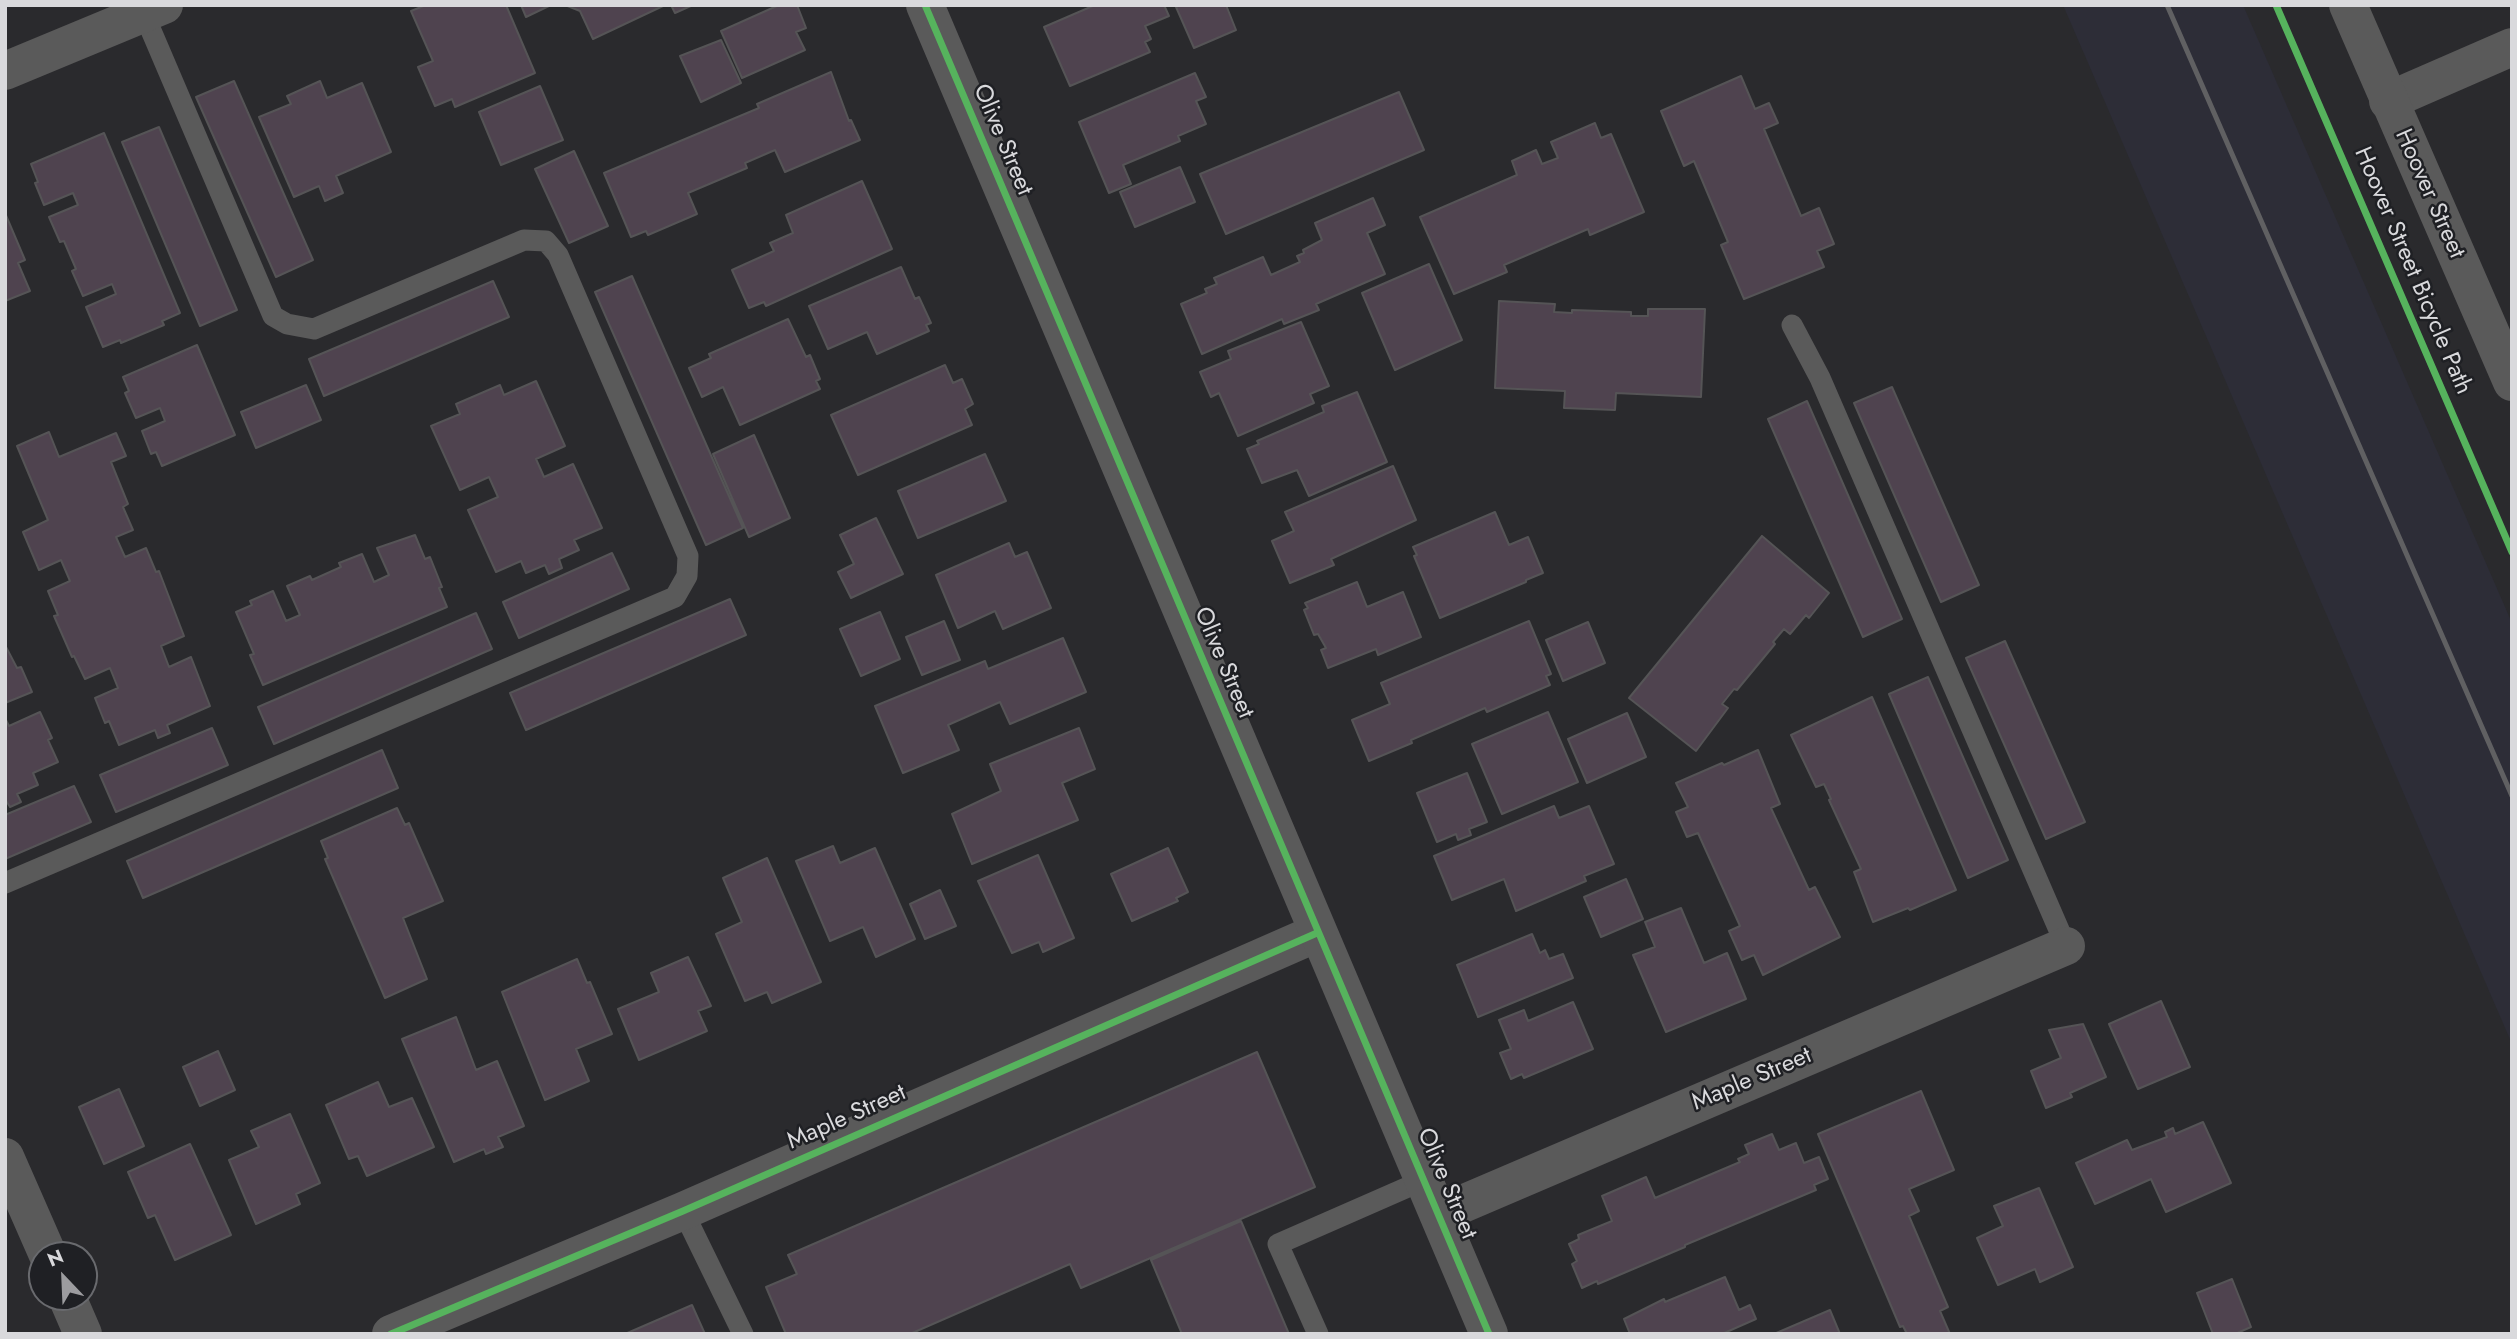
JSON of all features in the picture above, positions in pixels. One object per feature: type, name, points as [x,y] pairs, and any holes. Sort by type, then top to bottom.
[{"type":"street","name":"Olive Street","points":[[925,5],[1489,1334]]},
{"type":"street","name":"Hoover Street","points":[[2348,5],[2512,382]]},
{"type":"street","points":[[5,71],[154,10]]},
{"type":"street","points":[[2388,101],[2512,47]]},
{"type":"street","name":"Maple Street","points":[[391,1334],[683,1211],[1317,933]]},
{"type":"street","name":"Maple Street","points":[[1439,1214],[2066,946]]},
{"type":"street","points":[[5,1157],[42,1241]]},
{"type":"street","points":[[73,1311],[83,1334]]},
{"type":"lane","points":[[5,883],[675,597],[687,576],[688,556],[558,255],[546,242],[524,240],[314,329],[287,324],[273,316],[154,10]]},
{"type":"lane","points":[[1792,325],[1820,378],[2066,946]]},
{"type":"lane","points":[[1318,1334],[1278,1244],[1424,1180]]},
{"type":"lane","points":[[683,1211],[743,1334]]},
{"type":"shaded area","points":[[2063,5],[2243,5],[2512,623],[2512,1044]]},
{"type":"building","points":[[426,5],[506,5],[535,73],[455,107],[452,99],[435,106],[418,67],[433,61],[411,11]]},
{"type":"building","points":[[521,5],[551,5],[526,17]]},
{"type":"building","points":[[565,5],[663,6],[593,39],[580,11]]},
{"type":"building","points":[[671,5],[693,5],[675,13]]},
{"type":"building","points":[[779,5],[797,5],[806,28],[796,32],[805,50],[742,78],[721,31]]},
{"type":"building","points":[[1095,5],[1164,5],[1169,16],[1145,26],[1151,39],[1145,42],[1150,52],[1070,86],[1044,27]]},
{"type":"building","points":[[1226,5],[1236,30],[1194,48],[1176,7]]},
{"type":"building","points":[[721,40],[741,83],[701,102],[680,56]]},
{"type":"building","points":[[831,72],[849,121],[851,120],[860,140],[785,172],[775,150],[745,163],[747,168],[688,193],[697,214],[648,235],[646,231],[631,237],[604,173],[759,108],[757,104]]},
{"type":"building","points":[[1195,73],[1206,97],[1196,101],[1206,124],[1178,136],[1180,141],[1123,165],[1131,184],[1109,193],[1079,122]]},
{"type":"building","points":[[1741,76],[1755,109],[1769,103],[1778,123],[1764,129],[1801,216],[1819,208],[1834,244],[1817,251],[1824,267],[1744,299],[1721,245],[1728,242],[1694,161],[1684,166],[1661,111]]},
{"type":"building","points":[[234,81],[313,260],[276,277],[196,97]]},
{"type":"building","points":[[320,81],[327,98],[362,83],[391,152],[336,176],[343,193],[325,201],[319,186],[294,197],[259,117],[291,104],[287,96]]},
{"type":"building","points":[[540,86],[563,140],[501,165],[479,112]]},
{"type":"building","points":[[1399,92],[1424,150],[1226,234],[1200,174]]},
{"type":"building","points":[[1595,123],[1601,138],[1611,134],[1644,212],[1590,235],[1588,229],[1504,265],[1507,272],[1454,294],[1420,217],[1517,175],[1512,161],[1536,150],[1542,164],[1558,158],[1551,142]]},
{"type":"building","points":[[159,127],[237,310],[200,326],[122,142]]},
{"type":"building","points":[[104,133],[180,313],[162,321],[164,325],[121,343],[120,340],[103,347],[86,307],[116,294],[112,284],[83,296],[72,271],[76,269],[64,241],[60,242],[49,217],[78,205],[73,193],[44,205],[31,164]]},
{"type":"building","points":[[574,151],[608,226],[569,243],[535,169]]},
{"type":"building","points":[[1180,167],[1195,202],[1135,227],[1120,192]]},
{"type":"building","points":[[862,181],[892,249],[766,306],[764,302],[749,308],[732,270],[774,251],[770,243],[793,233],[786,215]]},
{"type":"building","points":[[1373,198],[1385,225],[1367,233],[1385,274],[1316,304],[1319,310],[1284,324],[1282,319],[1202,354],[1181,304],[1207,293],[1205,289],[1217,284],[1214,278],[1263,257],[1271,275],[1300,262],[1297,256],[1304,253],[1303,250],[1322,240],[1315,223]]},
{"type":"building","points":[[5,213],[25,260],[18,263],[30,291],[5,301]]},
{"type":"building","points":[[1429,264],[1462,340],[1395,370],[1362,293]]},
{"type":"building","points":[[901,267],[915,299],[919,297],[931,323],[926,325],[929,331],[877,354],[867,332],[828,349],[809,306]]},
{"type":"building","points":[[632,276],[743,528],[706,545],[595,292]]},
{"type":"building","points":[[493,281],[509,317],[324,396],[309,359]]},
{"type":"building","points":[[1499,301],[1555,304],[1554,312],[1631,312],[1631,316],[1648,316],[1648,309],[1705,309],[1701,397],[1616,393],[1615,410],[1564,408],[1565,391],[1495,388]]},
{"type":"building","points":[[788,319],[806,357],[810,355],[820,379],[816,381],[820,389],[740,425],[723,387],[702,397],[689,368],[711,358],[709,354]]},
{"type":"building","points":[[1301,322],[1329,386],[1310,394],[1314,403],[1238,436],[1219,393],[1211,397],[1200,372],[1231,359],[1228,351]]},
{"type":"building","points":[[197,345],[235,435],[162,466],[156,452],[151,454],[142,431],[165,421],[160,408],[136,418],[125,393],[129,391],[123,377]]},
{"type":"building","points":[[945,365],[953,383],[962,379],[973,404],[965,409],[972,425],[858,475],[831,415]]},
{"type":"building","points":[[536,381],[565,446],[536,459],[544,477],[573,464],[602,528],[574,540],[579,550],[559,559],[562,568],[549,574],[545,565],[526,573],[521,561],[496,572],[468,510],[498,497],[489,477],[460,490],[431,426],[460,414],[456,404],[500,385],[504,395]]},
{"type":"building","points":[[306,385],[321,420],[256,448],[241,412]]},
{"type":"building","points":[[1892,387],[1979,585],[1941,602],[1854,403]]},
{"type":"building","points":[[1357,392],[1387,462],[1309,496],[1297,470],[1262,483],[1247,449],[1259,444],[1257,441],[1324,412],[1322,406]]},
{"type":"building","points":[[1807,401],[1902,619],[1863,637],[1768,419]]},
{"type":"building","points":[[49,432],[59,457],[116,433],[126,456],[111,462],[128,504],[123,507],[133,530],[116,537],[125,557],[146,548],[156,572],[159,571],[184,636],[161,646],[169,667],[191,657],[210,706],[167,725],[170,733],[158,738],[155,730],[119,745],[109,721],[105,723],[95,698],[118,688],[110,668],[85,679],[54,616],[58,615],[48,591],[70,581],[61,560],[39,570],[23,532],[48,520],[17,446]]},
{"type":"building","points":[[754,435],[790,518],[749,537],[713,454]]},
{"type":"building","points":[[985,454],[1006,501],[918,538],[898,491]]},
{"type":"building","points":[[1393,466],[1416,520],[1331,559],[1334,565],[1290,583],[1272,541],[1294,531],[1285,512]]},
{"type":"building","points":[[1495,512],[1509,545],[1528,537],[1543,573],[1440,618],[1414,556],[1417,555],[1413,547]]},
{"type":"building","points":[[876,518],[903,574],[851,598],[838,572],[854,564],[840,535]]},
{"type":"building","points":[[415,535],[425,559],[430,557],[447,607],[263,685],[250,655],[254,654],[236,612],[252,605],[250,601],[273,591],[286,621],[300,615],[287,586],[310,576],[312,580],[341,567],[339,563],[362,554],[374,582],[389,575],[377,548]]},
{"type":"building","points":[[1762,536],[1829,593],[1809,618],[1806,615],[1790,634],[1784,629],[1773,642],[1775,644],[1722,704],[1728,708],[1696,751],[1629,698]]},
{"type":"building","points":[[1009,543],[1015,557],[1027,552],[1051,608],[1003,629],[995,611],[958,628],[936,575]]},
{"type":"building","points":[[612,553],[629,589],[519,638],[503,602]]},
{"type":"building","points":[[1357,582],[1367,607],[1403,592],[1421,637],[1378,655],[1376,649],[1328,668],[1321,650],[1326,648],[1318,634],[1314,635],[1304,610],[1308,608],[1305,603]]},
{"type":"building","points":[[730,599],[746,635],[526,730],[510,693]]},
{"type":"building","points":[[880,612],[900,659],[861,676],[840,629]]},
{"type":"building","points":[[476,613],[492,649],[274,744],[258,707]]},
{"type":"building","points":[[944,621],[960,660],[922,675],[906,637]]},
{"type":"building","points":[[1529,621],[1551,674],[1546,676],[1550,685],[1487,712],[1485,708],[1369,761],[1352,720],[1390,704],[1381,683]]},
{"type":"building","points":[[1588,622],[1605,663],[1563,681],[1546,640]]},
{"type":"building","points":[[1063,638],[1086,692],[1010,724],[1000,702],[948,725],[959,750],[903,773],[875,706],[985,661],[988,669]]},
{"type":"building","points":[[2005,641],[2085,822],[2046,839],[1966,658]]},
{"type":"building","points":[[5,645],[17,668],[21,667],[32,692],[5,703]]},
{"type":"building","points":[[1928,677],[2008,860],[1968,878],[1889,694]]},
{"type":"building","points":[[1872,697],[1956,890],[1910,910],[1908,908],[1873,922],[1854,872],[1861,869],[1829,800],[1831,799],[1824,784],[1816,787],[1791,735]]},
{"type":"building","points":[[40,712],[52,738],[48,740],[58,762],[33,773],[38,785],[17,794],[21,802],[10,807],[5,799],[5,718],[9,726]]},
{"type":"building","points":[[1548,712],[1578,782],[1502,814],[1472,744]]},
{"type":"building","points":[[1627,713],[1646,757],[1587,783],[1568,739]]},
{"type":"building","points":[[212,728],[228,765],[116,812],[100,775]]},
{"type":"building","points":[[1079,728],[1095,769],[1062,783],[1078,820],[972,864],[952,814],[1001,791],[990,764]]},
{"type":"building","points":[[382,750],[398,788],[143,898],[127,861]]},
{"type":"building","points":[[1758,750],[1780,804],[1771,808],[1809,890],[1815,887],[1840,937],[1763,975],[1754,955],[1742,960],[1729,931],[1740,926],[1698,833],[1687,837],[1676,812],[1688,807],[1676,783]]},
{"type":"building","points":[[1467,773],[1487,822],[1469,829],[1471,835],[1458,840],[1456,834],[1437,842],[1417,793]]},
{"type":"building","points":[[74,786],[91,822],[5,859],[5,815]]},
{"type":"building","points":[[1554,806],[1559,818],[1589,806],[1614,864],[1584,876],[1586,881],[1516,911],[1504,879],[1452,900],[1434,856]]},
{"type":"building","points":[[397,808],[405,825],[409,823],[443,901],[403,918],[427,979],[385,998],[325,859],[328,858],[321,841]]},
{"type":"building","points":[[833,846],[840,863],[875,848],[915,939],[876,957],[863,927],[830,941],[796,861]]},
{"type":"building","points":[[1168,848],[1188,892],[1176,898],[1178,901],[1132,921],[1111,874]]},
{"type":"building","points":[[1038,855],[1074,938],[1043,952],[1039,942],[1012,953],[978,881]]},
{"type":"building","points":[[767,858],[821,982],[772,1003],[767,992],[745,1001],[716,934],[742,922],[723,878]]},
{"type":"building","points":[[1626,879],[1643,919],[1601,937],[1584,897]]},
{"type":"building","points":[[940,890],[956,926],[925,939],[910,904]]},
{"type":"building","points":[[1681,908],[1704,963],[1727,953],[1746,999],[1666,1032],[1633,955],[1655,947],[1645,922]]},
{"type":"building","points":[[1532,934],[1540,953],[1545,950],[1549,959],[1563,954],[1573,978],[1478,1017],[1457,965]]},
{"type":"building","points":[[688,957],[711,1006],[698,1011],[707,1031],[639,1060],[618,1009],[659,992],[651,973]]},
{"type":"building","points":[[577,959],[612,1034],[576,1049],[589,1081],[545,1100],[502,992]]},
{"type":"building","points":[[2161,1001],[2190,1067],[2138,1089],[2109,1024]]},
{"type":"building","points":[[1573,1002],[1593,1049],[1524,1078],[1522,1074],[1511,1079],[1500,1053],[1511,1049],[1499,1020],[1524,1010],[1528,1021]]},
{"type":"building","points":[[456,1017],[476,1070],[497,1061],[524,1126],[498,1137],[503,1147],[486,1154],[484,1149],[454,1162],[402,1039]]},
{"type":"building","points":[[2083,1024],[2106,1077],[2070,1093],[2072,1097],[2046,1108],[2031,1071],[2061,1058],[2049,1030]]},
{"type":"building","points":[[218,1051],[235,1090],[200,1106],[183,1067]]},
{"type":"building","points":[[1257,1052],[1315,1187],[1081,1288],[1070,1264],[910,1334],[786,1334],[766,1287],[797,1274],[788,1255]]},
{"type":"building","points":[[378,1082],[389,1107],[412,1098],[434,1147],[367,1176],[358,1156],[349,1159],[326,1105]]},
{"type":"building","points":[[119,1089],[144,1146],[104,1164],[79,1107]]},
{"type":"building","points":[[1921,1091],[1954,1170],[1909,1189],[1919,1211],[1909,1216],[1948,1307],[1940,1311],[1950,1334],[1907,1334],[1903,1326],[1900,1327],[1818,1134]]},
{"type":"building","points":[[290,1114],[320,1183],[296,1194],[300,1204],[256,1224],[229,1160],[259,1147],[251,1131]]},
{"type":"building","points":[[2203,1122],[2231,1183],[2166,1212],[2151,1179],[2095,1204],[2076,1163],[2127,1140],[2132,1150],[2167,1137],[2165,1132],[2173,1128],[2175,1134]]},
{"type":"building","points":[[1772,1134],[1779,1150],[1796,1143],[1804,1163],[1819,1157],[1828,1179],[1814,1185],[1816,1190],[1598,1284],[1597,1281],[1582,1288],[1572,1264],[1577,1261],[1569,1244],[1579,1239],[1578,1235],[1612,1221],[1602,1196],[1646,1177],[1655,1198],[1740,1162],[1738,1159],[1749,1154],[1745,1145]]},
{"type":"building","points":[[190,1144],[231,1235],[175,1260],[155,1215],[148,1218],[128,1172]]},
{"type":"building","points":[[2039,1188],[2073,1267],[2040,1282],[2035,1269],[1998,1285],[1977,1238],[2003,1226],[1994,1206]]},
{"type":"building","points":[[1241,1221],[1289,1334],[1182,1334],[1151,1260]]},
{"type":"building","points":[[1725,1277],[1739,1310],[1750,1305],[1756,1319],[1722,1334],[1630,1334],[1624,1319],[1664,1299],[1665,1302]]},
{"type":"building","points":[[2232,1279],[2251,1327],[2235,1334],[2213,1334],[2197,1293]]},
{"type":"building","points":[[692,1305],[705,1334],[625,1334]]},
{"type":"building","points":[[1830,1310],[1840,1334],[1774,1334]]},
{"type":"railway","points":[[2167,5],[2512,796]]},
{"type":"cycle path","points":[[925,5],[1489,1334]]},
{"type":"cycle path","name":"Hoover Street Bicycle Path","points":[[2276,5],[2512,552]]},
{"type":"cycle path","points":[[391,1334],[683,1211],[1317,933]]}]
